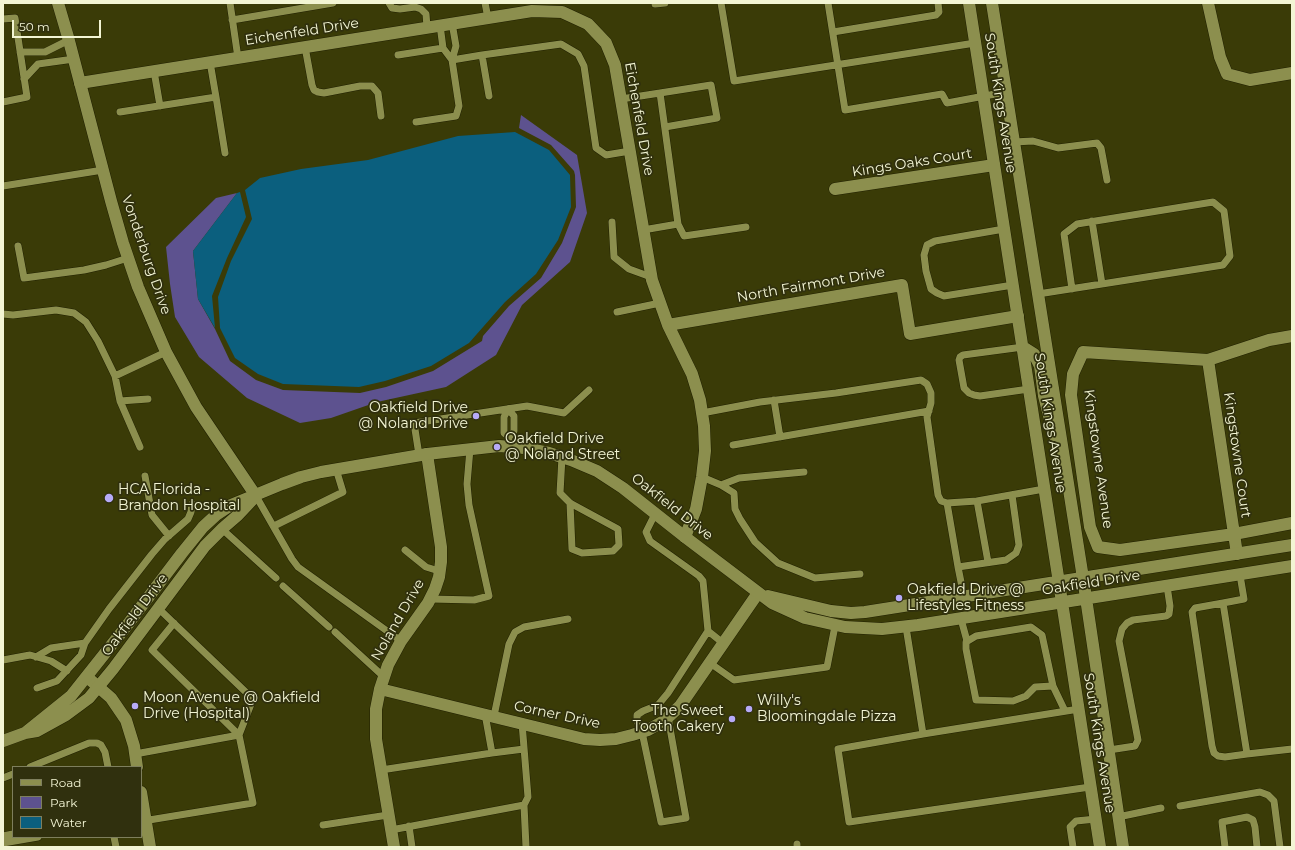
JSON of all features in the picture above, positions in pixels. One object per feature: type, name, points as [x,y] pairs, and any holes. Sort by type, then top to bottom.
[{"type":"street","name":"Vonderburg Drive","points":[[58,3],[128,258],[148,312],[166,352],[196,407],[256,496]]},
{"type":"street","name":"South Kings Avenue","points":[[969,3],[1100,847]]},
{"type":"street","name":"South Kings Avenue","points":[[992,3],[1070,494],[1123,847]]},
{"type":"street","points":[[1208,3],[1220,56],[1227,74],[1250,80],[1292,73]]},
{"type":"street","name":"Eichenfeld Drive","points":[[80,83],[532,11],[562,12],[588,24],[606,42],[615,65],[651,277],[668,325],[692,374],[700,400],[704,426],[705,451],[696,509],[685,537]]},
{"type":"street","name":"Kings Oaks Court","points":[[835,189],[994,165]]},
{"type":"street","name":"North Fairmont Drive","points":[[668,325],[902,285],[910,334],[1018,316]]},
{"type":"street","points":[[1208,360],[1269,340],[1292,336]]},
{"type":"street","points":[[1023,347],[1034,354],[1040,366],[1048,413],[1070,494]]},
{"type":"street","name":"Kingstowne Avenue","points":[[1208,360],[1083,352],[1073,374],[1071,395],[1090,527],[1098,547],[1120,550],[1234,534]]},
{"type":"street","name":"Kingstowne Court","points":[[1208,360],[1237,554]]},
{"type":"street","name":"Oakfield Drive","points":[[25,733],[71,696],[203,527],[216,515],[231,505],[301,477],[336,469],[423,454],[499,446],[508,442],[524,448],[562,457],[597,471],[623,488],[772,603],[805,618],[835,626],[870,629],[906,627],[1292,566]]},
{"type":"street","name":"Noland Drive","points":[[394,847],[376,739],[376,709],[380,688],[388,665],[400,641],[430,599],[435,589],[440,571],[441,547],[423,454]]},
{"type":"street","name":"Oakfield Drive","points":[[3,741],[25,733],[37,731],[66,715],[89,698],[99,687],[205,546],[256,496]]},
{"type":"street","points":[[1234,534],[1292,523]]},
{"type":"street","name":"Oakfield Drive","points":[[758,593],[816,608],[851,613],[872,612],[1292,545]]},
{"type":"street","name":"Corner Drive","points":[[380,688],[584,739],[616,739],[648,730],[668,717],[680,706],[758,593]]},
{"type":"street","points":[[146,601],[158,608]]},
{"type":"street","points":[[87,677],[111,698],[126,720],[131,733],[137,766]]},
{"type":"street","points":[[142,804],[150,847]]},
{"type":"lane","points":[[230,3],[238,58]]},
{"type":"lane","points":[[232,20],[333,3]]},
{"type":"lane","points":[[389,3],[392,8],[396,9],[415,7],[421,9],[426,14],[427,27]]},
{"type":"lane","points":[[485,3],[488,18]]},
{"type":"lane","points":[[655,3],[665,3]]},
{"type":"lane","points":[[721,3],[734,81],[975,42]]},
{"type":"lane","points":[[828,3],[845,110],[942,94],[947,103],[1006,92]]},
{"type":"lane","points":[[833,32],[936,15],[939,12],[938,3]]},
{"type":"lane","points":[[3,19],[15,18],[27,97],[3,102]]},
{"type":"lane","points":[[446,24],[443,48],[452,60]]},
{"type":"lane","points":[[416,122],[456,116],[459,106],[452,60],[456,46],[446,24]]},
{"type":"lane","points":[[20,52],[45,52],[69,40]]},
{"type":"lane","points":[[452,60],[561,44],[578,54],[584,66],[596,148],[606,155],[630,151]]},
{"type":"lane","points":[[305,47],[314,90],[324,92],[360,86],[372,86],[378,93],[381,116]]},
{"type":"lane","points":[[398,55],[443,48]]},
{"type":"lane","points":[[482,55],[490,96]]},
{"type":"lane","points":[[24,79],[38,64],[74,59]]},
{"type":"lane","points":[[210,62],[225,152]]},
{"type":"lane","points":[[154,71],[160,106]]},
{"type":"lane","points":[[621,99],[711,85],[717,118],[665,127]]},
{"type":"lane","points":[[660,93],[670,175],[678,224],[684,236],[746,227]]},
{"type":"lane","points":[[120,112],[216,97]]},
{"type":"lane","points":[[1014,142],[1033,141],[1058,148],[1097,143],[1101,148],[1107,180]]},
{"type":"lane","points":[[3,186],[103,170]]},
{"type":"lane","points":[[1038,294],[1072,289],[1223,265],[1230,256],[1224,210],[1213,202],[1077,224],[1064,234],[1072,289]]},
{"type":"lane","points":[[612,222],[614,257],[629,269],[651,277]]},
{"type":"lane","points":[[1092,222],[1102,284]]},
{"type":"lane","points":[[643,230],[678,224]]},
{"type":"lane","points":[[1004,229],[935,241],[927,245],[924,255],[926,271],[931,289],[944,296],[1013,285]]},
{"type":"lane","points":[[18,246],[24,278],[84,270],[128,258]]},
{"type":"lane","points":[[616,312],[660,303]]},
{"type":"lane","points":[[3,314],[13,315],[56,310],[74,313],[86,322],[98,341],[115,376],[120,401],[140,447]]},
{"type":"lane","points":[[1023,347],[963,354],[959,360],[964,388],[969,393],[980,396],[1029,389]]},
{"type":"lane","points":[[115,376],[166,352]]},
{"type":"lane","points":[[702,413],[774,400],[921,380],[927,384],[931,393],[931,403],[927,417],[938,495],[941,501],[947,503],[977,501],[1044,490]]},
{"type":"lane","points":[[423,454],[414,423],[527,406],[564,413],[589,390]]},
{"type":"lane","points":[[120,401],[148,399]]},
{"type":"lane","points":[[774,400],[780,437]]},
{"type":"lane","points":[[508,409],[514,416],[514,431],[508,442]]},
{"type":"lane","points":[[733,445],[929,411]]},
{"type":"lane","points":[[430,599],[474,600],[488,596],[469,505],[467,484],[470,449]]},
{"type":"lane","points":[[562,457],[560,493],[570,504],[618,529],[619,545],[614,551],[582,553],[572,549],[570,504]]},
{"type":"lane","points":[[274,526],[343,492],[336,469]]},
{"type":"lane","points":[[721,485],[739,478],[804,472]]},
{"type":"lane","points":[[145,476],[152,515],[169,536]]},
{"type":"lane","points":[[702,477],[721,485],[734,493],[735,509],[737,514],[755,542],[778,563],[815,578],[860,574]]},
{"type":"lane","points":[[958,567],[1006,560],[1016,553],[1019,545],[1012,495]]},
{"type":"lane","points":[[256,496],[298,567],[400,641]]},
{"type":"lane","points":[[977,501],[988,562]]},
{"type":"lane","points":[[947,503],[964,597]]},
{"type":"lane","points":[[37,688],[57,681],[67,671],[80,654],[85,643],[109,609],[152,554],[188,519],[192,504]]},
{"type":"lane","points":[[655,514],[646,532],[650,541],[699,576],[703,581],[708,631],[668,693],[658,705],[637,715],[637,721],[642,732],[661,822],[686,818],[668,717]]},
{"type":"lane","points":[[222,529],[276,578]]},
{"type":"lane","points":[[405,550],[426,567],[440,571]]},
{"type":"lane","points":[[1240,574],[1244,599],[1195,608],[1192,612],[1214,753],[1225,758],[1292,749]]},
{"type":"lane","points":[[284,586],[384,677]]},
{"type":"lane","points":[[1109,750],[1135,746],[1138,740],[1119,641],[1122,629],[1127,623],[1133,620],[1166,616],[1169,614],[1170,606],[1167,586]]},
{"type":"lane","points":[[1223,603],[1247,754]]},
{"type":"lane","points":[[143,815],[253,803],[239,734],[253,699],[158,608]]},
{"type":"lane","points":[[492,753],[489,715],[509,644],[515,632],[524,627],[568,619]]},
{"type":"lane","points":[[961,619],[968,641],[966,649],[976,700],[1013,701],[1026,696],[1035,687],[1053,686]]},
{"type":"lane","points":[[174,623],[152,650],[239,734]]},
{"type":"lane","points":[[710,663],[734,680],[827,667],[835,626]]},
{"type":"lane","points":[[906,627],[923,734]]},
{"type":"lane","points":[[968,641],[976,636],[1031,627],[1042,635],[1053,686],[1065,711]]},
{"type":"lane","points":[[708,631],[723,643]]},
{"type":"lane","points":[[36,657],[51,648],[85,643]]},
{"type":"lane","points":[[3,660],[30,655],[51,661],[67,671]]},
{"type":"lane","points":[[1078,709],[838,749],[849,822],[1090,787]]},
{"type":"lane","points":[[522,723],[528,797],[524,805],[526,847]]},
{"type":"lane","points":[[135,754],[239,734]]},
{"type":"lane","points":[[32,766],[88,743],[97,743],[101,745],[105,752],[108,766]]},
{"type":"lane","points":[[381,770],[492,753],[524,750]]},
{"type":"lane","points":[[1180,806],[1260,792],[1268,795],[1274,801],[1280,847]]},
{"type":"lane","points":[[391,830],[524,805]]},
{"type":"lane","points":[[1118,817],[1161,808]]},
{"type":"lane","points":[[322,825],[388,814]]},
{"type":"lane","points":[[1225,847],[1222,822],[1247,817],[1253,820],[1257,847]]},
{"type":"lane","points":[[1073,847],[1070,827],[1076,821],[1096,819]]},
{"type":"lane","points":[[409,826],[412,847]]},
{"type":"lane","points":[[3,842],[31,838]]},
{"type":"green space","points":[[521,115],[577,155],[587,213],[570,262],[522,305],[496,355],[446,387],[377,402],[331,418],[300,423],[247,398],[199,357],[175,317],[166,247],[216,198],[237,193],[193,251],[198,299],[215,329],[230,361],[256,380],[283,390],[360,393],[386,387],[433,371],[482,341],[483,336],[509,306],[541,278],[562,243],[576,207],[574,171],[551,145],[519,128]]},
{"type":"water","points":[[515,132],[549,150],[570,175],[571,207],[558,240],[536,274],[505,302],[469,343],[431,366],[385,381],[359,387],[283,384],[258,374],[235,358],[220,328],[218,297],[231,261],[252,219],[245,190],[260,178],[301,169],[368,160],[458,136]]},
{"type":"water","points":[[240,192],[246,217],[227,258],[212,296],[215,328],[198,299],[193,251],[237,193]]},
{"type":"place","name":"Oakfield Drive @ Noland Drive","points":[[476,416]]},
{"type":"place","name":"Oakfield Drive @ Noland Street","points":[[497,447]]},
{"type":"place","name":"HCA Florida - Brandon Hospital","points":[[109,498]]},
{"type":"place","name":"Oakfield Drive @ Lifestyles Fitness","points":[[899,598]]},
{"type":"place","name":"Moon Avenue @ Oakfield Drive (Hospital)","points":[[135,706]]},
{"type":"place","name":"Willy's Bloomingdale Pizza","points":[[749,709]]},
{"type":"place","name":"The Sweet Tooth Cakery","points":[[732,719]]}]
